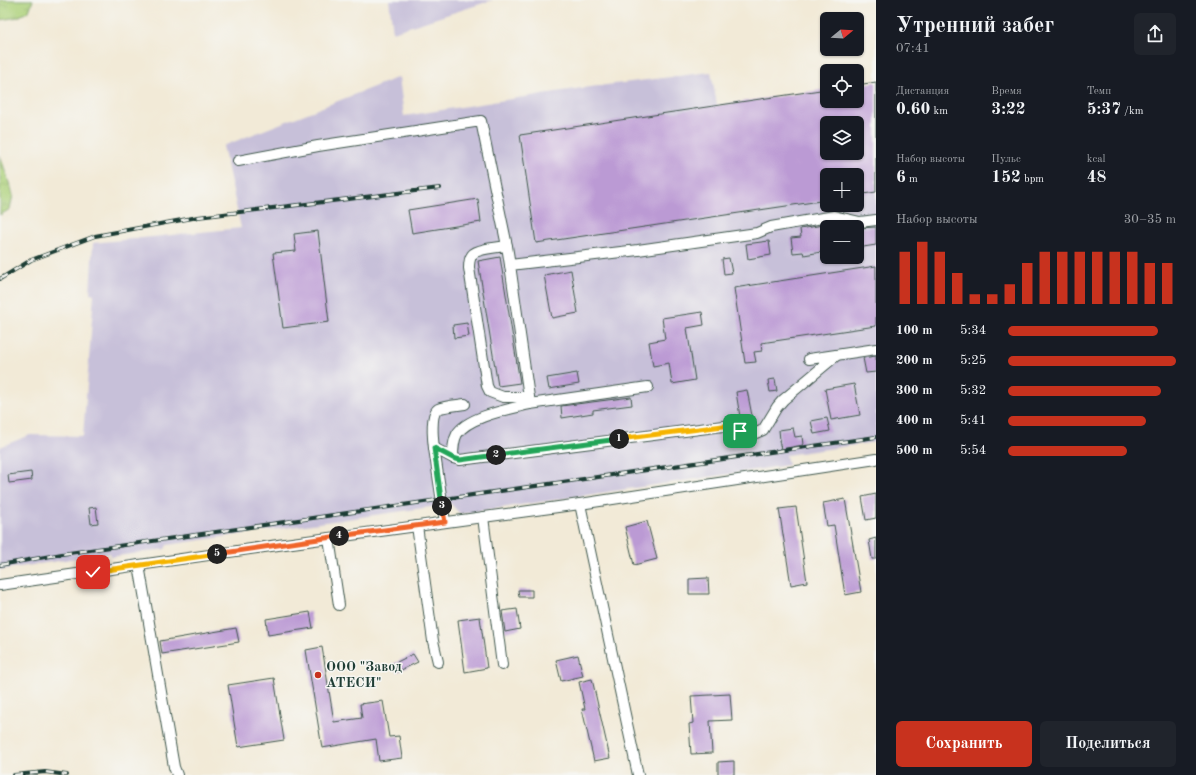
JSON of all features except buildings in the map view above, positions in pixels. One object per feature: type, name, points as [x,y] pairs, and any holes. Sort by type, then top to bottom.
[{"type":"street","points":[[238,161],[318,146],[482,121],[507,246],[530,400]]},
{"type":"street","points":[[510,265],[638,250],[758,233],[771,227],[834,216],[860,222],[876,220]]},
{"type":"street","points":[[507,246],[477,251],[472,254],[469,268],[487,386],[490,392],[503,397],[530,400]]},
{"type":"street","points":[[809,359],[876,349]]},
{"type":"street","points":[[434,448],[460,460],[723,426],[729,426],[749,433],[756,433],[763,430],[783,400],[837,355]]},
{"type":"street","points":[[453,458],[453,445],[457,434],[466,424],[483,416],[530,400],[648,387]]},
{"type":"street","points":[[445,522],[434,448],[433,423],[435,412],[439,408],[466,404]]},
{"type":"street","points":[[0,585],[580,504],[876,459]]},
{"type":"street","points":[[580,504],[638,775]]},
{"type":"street","points":[[482,517],[502,665]]},
{"type":"street","points":[[417,526],[433,641],[438,662]]},
{"type":"street","points":[[329,538],[339,605]]},
{"type":"street","points":[[140,565],[174,766],[177,775]]},
{"type":"shaded area","points":[[389,0],[493,0],[393,32]]},
{"type":"shaded area","points":[[711,72],[717,105],[820,101],[820,108],[864,108],[864,84],[876,82],[876,442],[786,455],[788,465],[460,514],[451,504],[167,545],[165,549],[111,557],[110,553],[0,570],[0,447],[30,435],[83,436],[94,294],[90,293],[93,243],[241,228],[223,146],[399,77],[404,116],[582,88]]},
{"type":"green space","points":[[0,0],[33,0],[29,11],[18,17],[0,20]]},
{"type":"green space","points":[[0,155],[13,195],[10,209],[0,215]]},
{"type":"railway","points":[[0,279],[31,260],[95,236],[198,217],[440,188]]},
{"type":"railway","points":[[0,565],[62,554],[876,437]]},
{"type":"railway","points":[[14,775],[45,772],[67,775]]},
{"type":"place","name":"ООО \"Завод АТЕСИ\"","points":[[318,675]]},
{"type":"route","points":[[93,572],[445,522],[434,448],[460,460],[684,430],[729,426],[740,431]]}]
